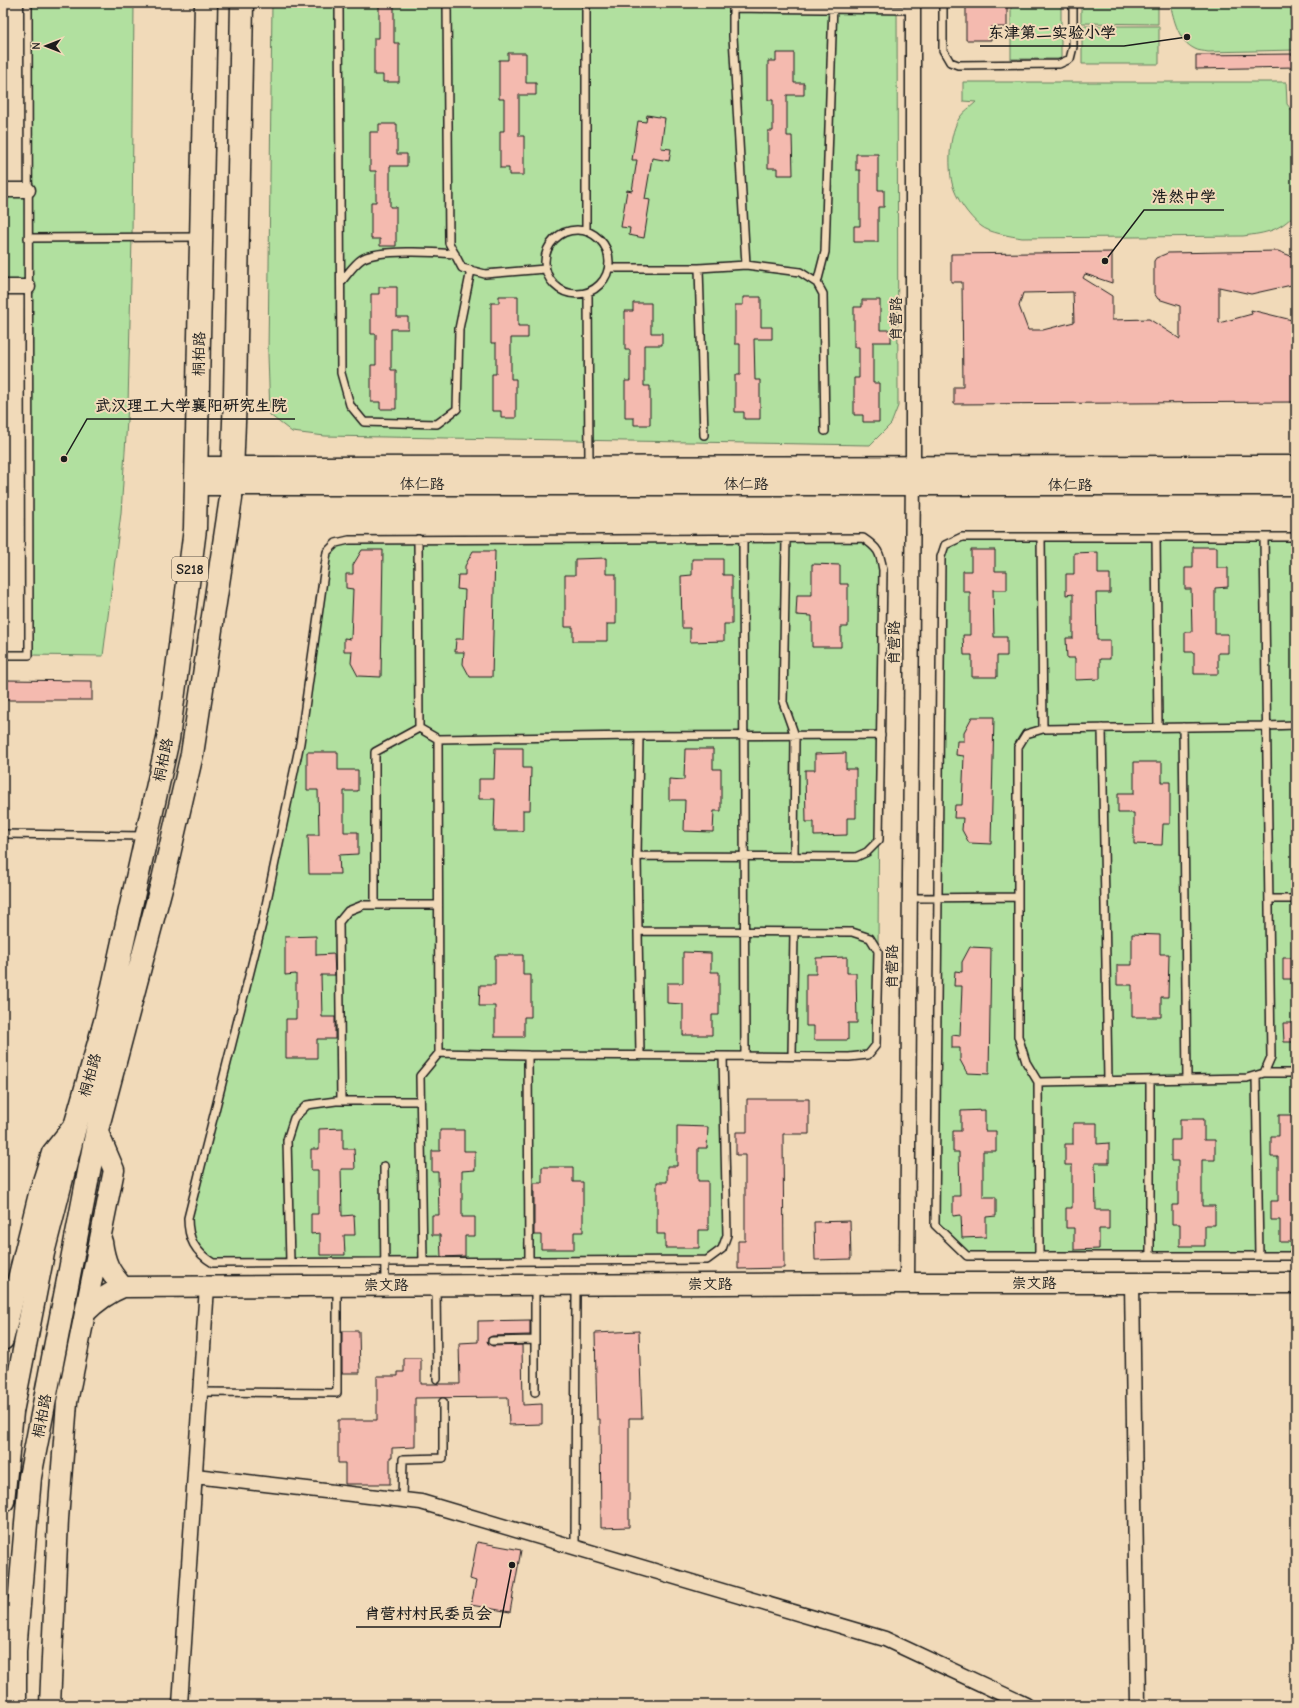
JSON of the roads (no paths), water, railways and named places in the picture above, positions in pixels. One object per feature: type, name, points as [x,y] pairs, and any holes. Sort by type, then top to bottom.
[{"type":"main road","name":"桐柏路","points":[[3,1501],[12,1412],[43,1253],[76,1123],[106,1018],[168,739],[195,529],[206,3]]},
{"type":"main road","name":"桐柏路","points":[[15,1705],[15,1651],[30,1477],[97,1130],[163,880],[192,754],[231,498],[235,389],[242,3]]},
{"type":"street","name":"肖营路","points":[[907,1283],[913,475],[913,7]]},
{"type":"street","points":[[3,190],[28,190]]},
{"type":"street","points":[[3,287],[28,287]]},
{"type":"street","name":"体仁路","points":[[196,476],[913,475],[1296,466]]},
{"type":"street","name":"体仁路","points":[[232,476],[589,467],[1296,485]]},
{"type":"street","points":[[3,1340],[40,1194],[52,1153],[76,1123]]},
{"type":"street","points":[[50,1705],[58,1519],[66,1402],[114,1170],[97,1130]]},
{"type":"street","points":[[85,1313],[95,1303],[109,1293],[123,1287],[109,1270],[105,1260],[101,1235]]},
{"type":"street","points":[[1132,1282],[1138,1705]]},
{"type":"street","name":"崇文路","points":[[123,1287],[1296,1282]]},
{"type":"street","points":[[180,1705],[207,1286]]},
{"type":"street","points":[[195,1476],[421,1502],[884,1639],[1026,1705]]},
{"type":"lane","points":[[3,655],[29,655],[28,3]]},
{"type":"lane","points":[[339,3],[341,373],[350,405],[364,422],[437,424],[457,409],[459,329],[471,270]]},
{"type":"lane","points":[[448,3],[449,243],[462,268],[485,274],[545,269]]},
{"type":"lane","points":[[586,3],[586,231]]},
{"type":"lane","points":[[943,3],[943,50],[950,62],[958,65],[1059,64],[1070,60],[1073,47],[1073,3]]},
{"type":"lane","points":[[746,265],[733,36],[733,5],[913,7]]},
{"type":"lane","points":[[817,283],[825,252],[833,6]]},
{"type":"lane","points":[[571,230],[586,231],[600,238],[606,246],[609,257],[609,268],[605,279],[598,288],[588,293],[577,295],[566,293],[556,287],[549,278],[545,269],[545,258],[548,248],[554,240],[562,234],[571,230]]},
{"type":"lane","points":[[28,238],[202,237]]},
{"type":"lane","points":[[341,282],[362,259],[378,254],[435,252],[455,254]]},
{"type":"lane","points":[[609,268],[699,268],[746,265],[800,272],[817,283],[823,294],[825,431]]},
{"type":"lane","points":[[699,268],[704,435]]},
{"type":"lane","points":[[588,293],[589,467]]},
{"type":"lane","points":[[1296,537],[962,537],[945,544],[941,557],[935,1224],[967,1256],[1296,1256]]},
{"type":"lane","points":[[1041,537],[1043,729]]},
{"type":"lane","points":[[1156,537],[1158,727]]},
{"type":"lane","points":[[1264,537],[1271,1058],[1264,1073]]},
{"type":"lane","points":[[743,538],[745,1056]]},
{"type":"lane","points":[[786,538],[783,702],[795,736],[794,857]]},
{"type":"lane","points":[[637,856],[856,857],[867,852],[879,840],[883,570],[880,554],[875,546],[863,538],[418,539],[349,540],[336,543],[327,552],[299,751],[262,924],[188,1218],[188,1233],[201,1255],[214,1263],[707,1260],[722,1250],[726,1235],[723,1056]]},
{"type":"lane","points":[[418,539],[419,728]]},
{"type":"lane","points":[[1039,1256],[1038,1082],[1026,1062],[1018,1036],[1018,747],[1026,734],[1043,729],[1296,725]]},
{"type":"lane","points":[[1182,727],[1187,1080]]},
{"type":"lane","points":[[419,728],[438,739],[880,735]]},
{"type":"lane","points":[[375,905],[375,752],[419,728]]},
{"type":"lane","points":[[1102,728],[1108,1081]]},
{"type":"lane","points":[[639,736],[637,856],[640,1055]]},
{"type":"lane","points":[[423,1262],[420,1076],[439,1053],[438,739]]},
{"type":"lane","points":[[3,834],[147,836]]},
{"type":"lane","points":[[909,898],[1018,897]]},
{"type":"lane","points":[[1269,899],[1296,899]]},
{"type":"lane","points":[[341,1101],[339,922],[348,911],[363,905],[438,905]]},
{"type":"lane","points":[[439,1053],[849,1057],[868,1054],[876,1045],[878,951],[870,938],[852,932],[638,931]]},
{"type":"lane","points":[[792,1056],[794,932]]},
{"type":"lane","points":[[528,1054],[530,1261]]},
{"type":"lane","points":[[1038,1082],[1247,1078],[1264,1073],[1296,1073]]},
{"type":"lane","points":[[1256,1076],[1259,1256]]},
{"type":"lane","points":[[1150,1080],[1150,1256]]},
{"type":"lane","points":[[290,1262],[287,1140],[294,1118],[307,1105],[341,1101],[420,1101]]},
{"type":"lane","points":[[384,1166],[385,1286]]},
{"type":"lane","points":[[575,1548],[576,1284]]},
{"type":"lane","points":[[436,1285],[437,1379]]},
{"type":"lane","points":[[535,1285],[535,1392]]},
{"type":"lane","points":[[200,1392],[337,1393],[337,1286]]},
{"type":"lane","points":[[492,1341],[535,1340]]},
{"type":"lane","points":[[402,1500],[403,1459],[443,1458],[443,1402]]},
{"type":"place","name":"东津第二实验小学","points":[[1187,37]]},
{"type":"place","name":"浩然中学","points":[[1105,261]]},
{"type":"place","name":"武汉理工大学襄阳研究生院","points":[[64,459]]},
{"type":"place","name":"肖营村村民委员会","points":[[512,1565]]}]
